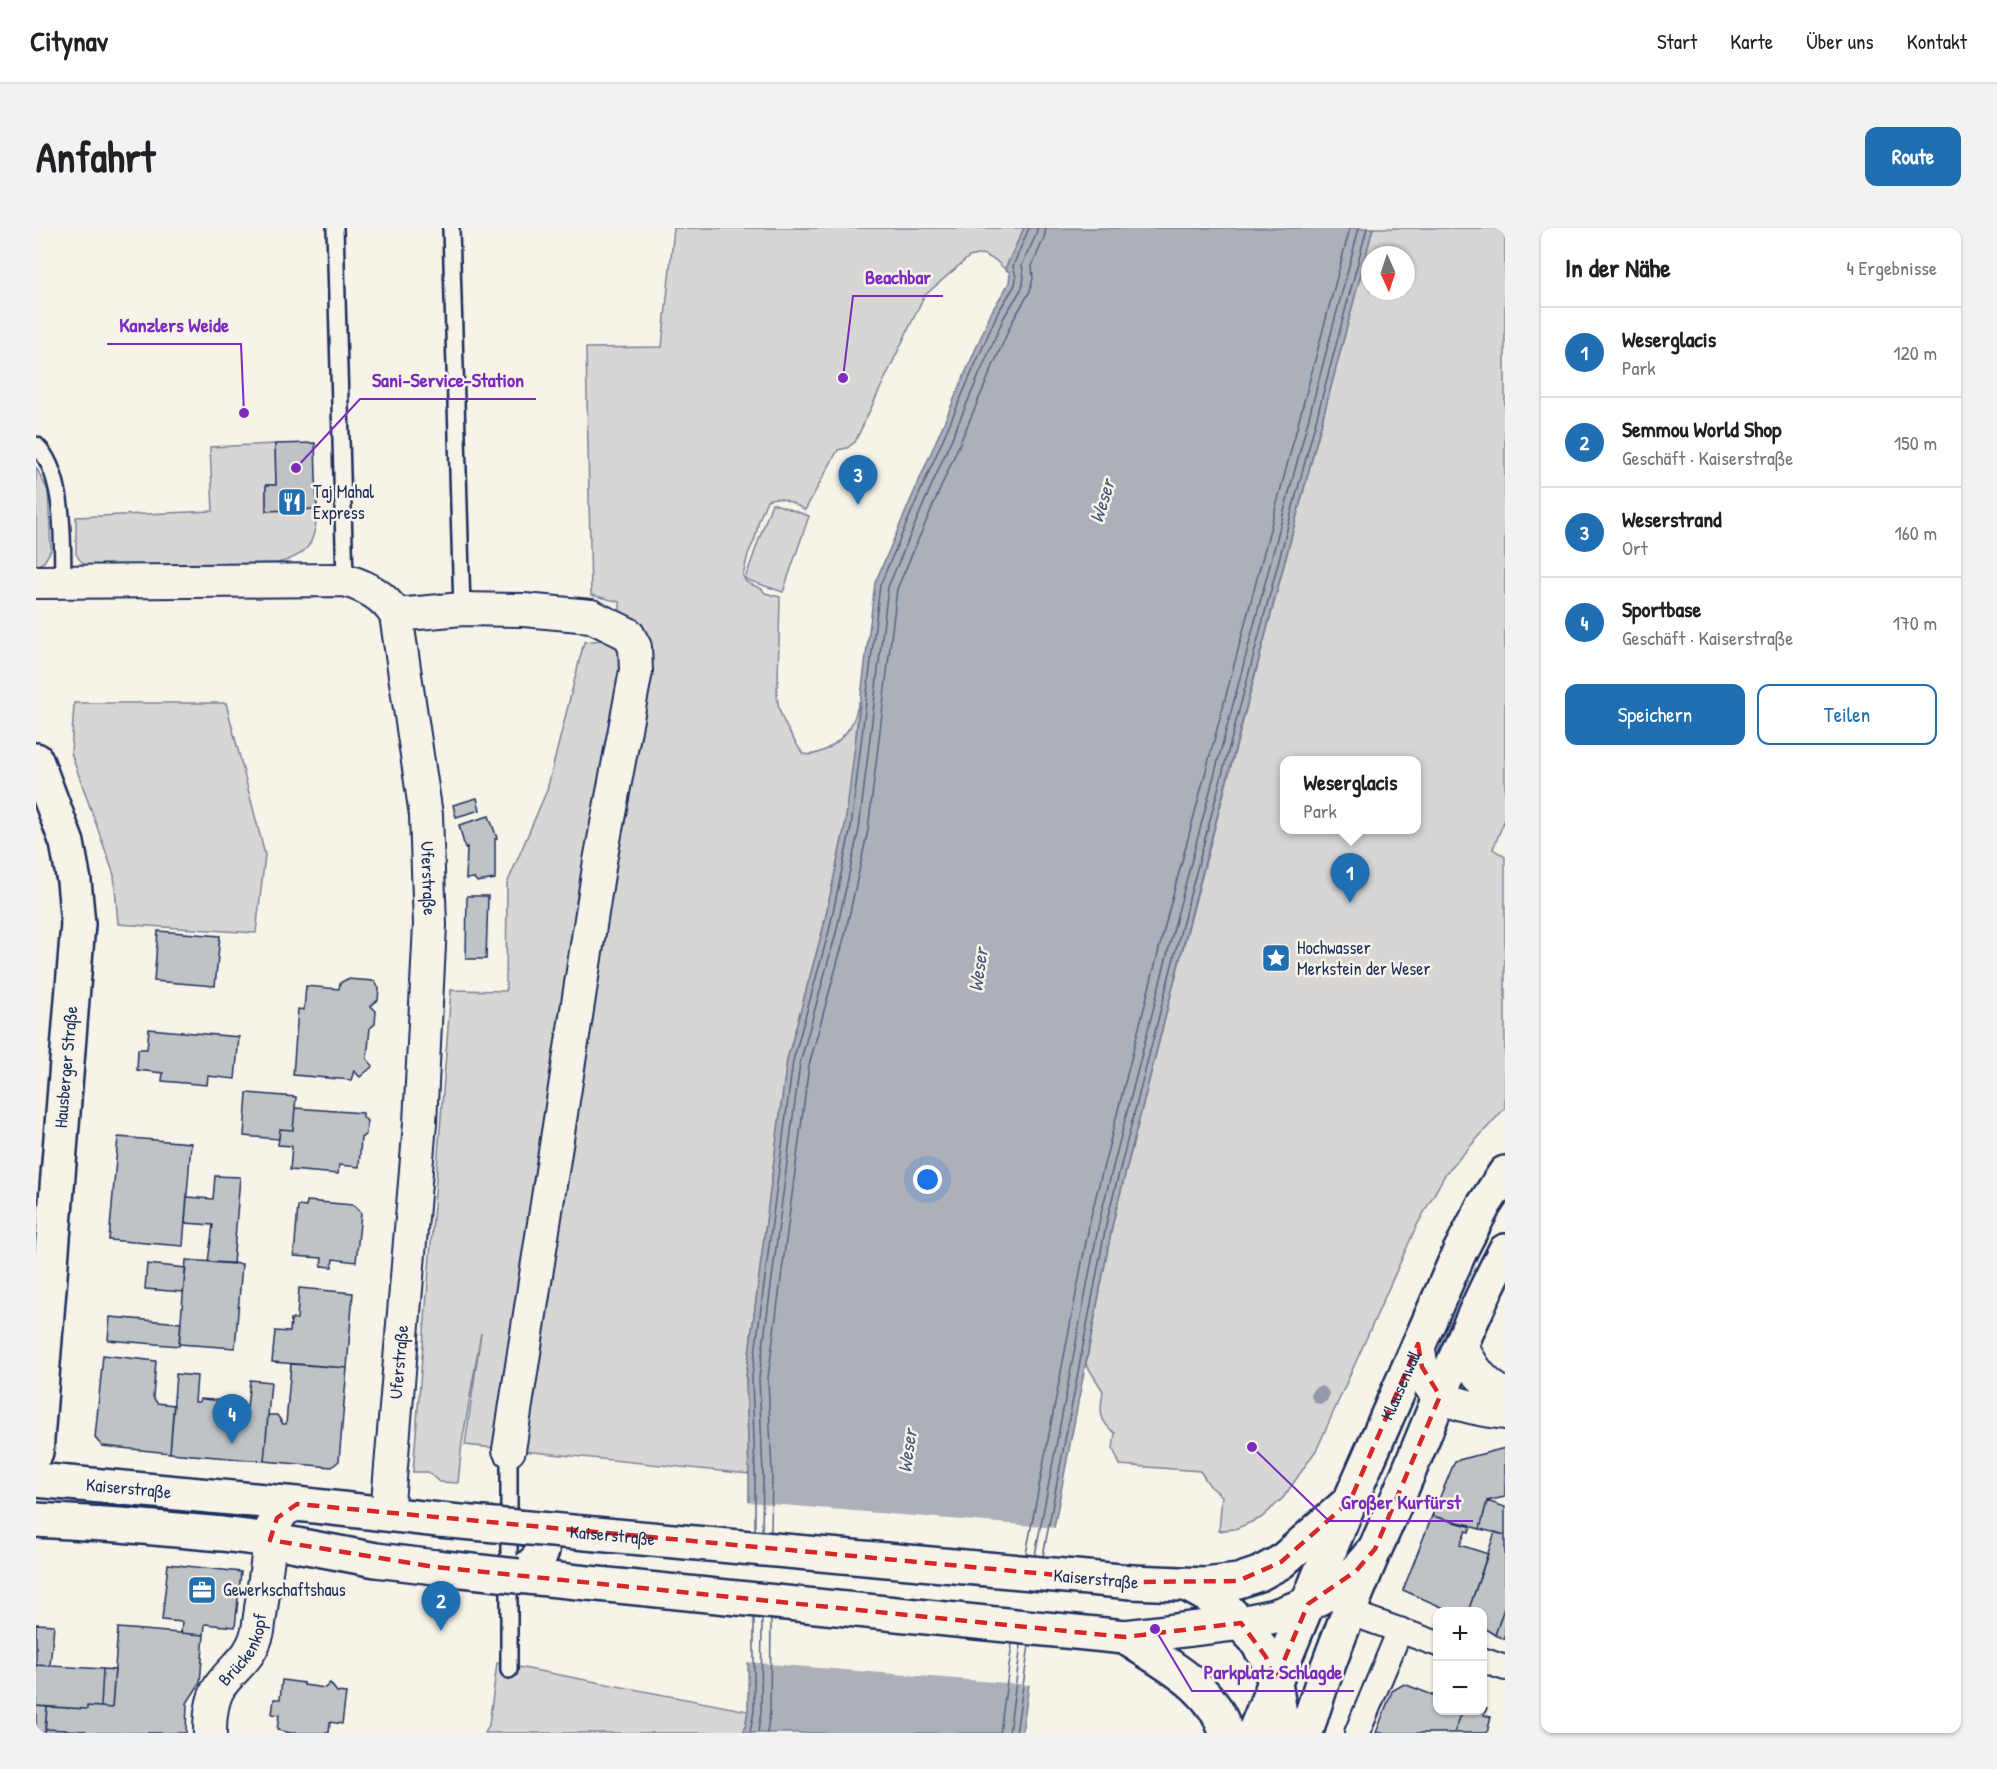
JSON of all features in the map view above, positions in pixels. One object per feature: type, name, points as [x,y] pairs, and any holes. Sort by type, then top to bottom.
[{"type":"main road","name":"Hausberger Straße","points":[[36,760],[67,843],[74,881],[78,924],[36,1452]]},
{"type":"main road","name":"Klausenwall","points":[[1254,1733],[1275,1667],[1308,1604],[1418,1344],[1460,1251],[1484,1205],[1505,1173]]},
{"type":"main road","points":[[1310,1719],[1348,1612],[1461,1346],[1505,1251]]},
{"type":"main road","name":"Kaiserstraße","points":[[36,1480],[525,1528],[1132,1582],[1188,1585],[1238,1581],[1259,1574],[1281,1562],[1350,1501]]},
{"type":"main road","name":"Kaiserstraße","points":[[36,1520],[120,1525],[270,1540],[376,1560],[435,1567],[1125,1637]]},
{"type":"main road","points":[[518,1576],[537,1561],[543,1548],[540,1537],[525,1528]]},
{"type":"main road","points":[[1125,1637],[1241,1623],[1275,1616],[1308,1604],[1334,1590],[1356,1571],[1375,1549]]},
{"type":"main road","name":"Kaiserstraße","points":[[1188,1585],[1221,1603],[1255,1639],[1275,1667],[1283,1733]]},
{"type":"main road","points":[[1125,1637],[1196,1685],[1213,1704],[1226,1733]]},
{"type":"street","points":[[49,581],[345,580],[378,594],[389,604],[396,615],[462,609],[524,610],[591,616],[628,634],[635,647],[636,671],[600,861],[510,1450]]},
{"type":"street","name":"Uferstraße","points":[[387,1514],[420,1123],[430,926],[426,815],[396,615]]},
{"type":"street","points":[[1418,1344],[1422,1367],[1430,1386],[1440,1396],[1485,1411],[1505,1413]]},
{"type":"street","points":[[1461,1346],[1477,1375],[1505,1395]]},
{"type":"street","name":"Brückenkopf","points":[[210,1733],[212,1704],[219,1687],[254,1646],[272,1527],[276,1518],[284,1510],[297,1504]]},
{"type":"street","points":[[1348,1612],[1433,1642]]},
{"type":"street","points":[[1357,1733],[1400,1630]]},
{"type":"street","points":[[1485,1661],[1505,1668]]},
{"type":"lane","points":[[335,228],[345,580]]},
{"type":"lane","points":[[452,228],[462,609]]},
{"type":"lane","points":[[36,446],[43,452],[59,492],[49,581]]},
{"type":"lane","points":[[509,1670],[510,1450]]},
{"type":"highlighted area","points":[[1418,1344],[1422,1367],[1440,1396],[1375,1549],[1356,1571],[1308,1604],[1275,1682],[1266,1657],[1241,1623],[1125,1637],[435,1567],[270,1540],[277,1518],[297,1504],[1132,1582],[1238,1581],[1281,1562],[1350,1501]]},
{"type":"shaded area","points":[[674,228],[1024,228],[1005,269],[995,260],[982,254],[969,257],[924,296],[855,442],[847,448],[838,450],[805,510],[782,499],[767,500],[748,554],[743,576],[746,582],[762,589],[765,593],[780,597],[778,701],[783,720],[803,754],[810,755],[823,751],[841,738],[852,724],[859,701],[845,826],[823,929],[787,1060],[746,1377],[749,1474],[465,1445],[481,1333],[462,1443],[458,1483],[439,1482],[428,1472],[413,1472],[451,990],[506,991],[507,884],[547,790],[584,642],[620,638],[620,602],[591,595],[586,348],[662,347]]},
{"type":"shaded area","points":[[1373,228],[1505,228],[1505,819],[1493,849],[1505,857],[1505,1108],[1446,1173],[1416,1227],[1317,1449],[1283,1498],[1261,1518],[1235,1529],[1219,1531],[1222,1496],[1210,1486],[1200,1471],[1120,1465],[1113,1449],[1115,1433],[1109,1429],[1102,1415],[1103,1391],[1086,1364],[1113,1222],[1361,273],[1361,300],[1415,300],[1415,246],[1368,246]]},
{"type":"shaded area","points":[[275,444],[276,485],[266,485],[266,510],[317,509],[312,538],[309,545],[297,556],[277,563],[96,568],[84,564],[76,554],[76,517],[213,511],[210,447]]},
{"type":"shaded area","points":[[36,467],[48,491],[51,550],[44,562],[36,566]]},
{"type":"shaded area","points":[[772,503],[809,516],[783,592],[745,579]]},
{"type":"shaded area","points":[[74,703],[226,703],[265,855],[256,933],[118,924],[114,875],[71,753]]},
{"type":"shaded area","points":[[497,1663],[748,1711],[744,1733],[485,1733],[489,1725]]},
{"type":"water","name":"Weser","points":[[1024,228],[1373,228],[1368,246],[1361,246],[1361,273],[1191,915],[1113,1222],[1045,1574],[1022,1733],[744,1733],[748,1711],[749,1475],[746,1377],[787,1060],[823,929],[845,826],[875,583],[992,311],[1009,283],[1010,273],[1005,269]]},
{"type":"pier","points":[[746,1502],[1057,1528],[1032,1685],[745,1662]]},
{"type":"building","points":[[315,443],[317,509],[266,511],[266,485],[276,485],[275,444]]},
{"type":"building","points":[[477,798],[480,810],[456,817],[453,805]]},
{"type":"building","points":[[489,816],[497,838],[495,839],[495,879],[477,882],[474,878],[466,879],[467,847],[465,848],[459,825]]},
{"type":"building","points":[[467,896],[488,896],[486,959],[466,959]]},
{"type":"building","points":[[158,931],[220,936],[215,986],[154,981]]},
{"type":"building","points":[[347,979],[374,981],[379,988],[378,1000],[371,1006],[376,1011],[375,1024],[370,1028],[367,1059],[373,1066],[360,1077],[354,1071],[351,1080],[293,1075],[298,1009],[304,1010],[306,986],[339,989],[340,983]]},
{"type":"building","points":[[149,1029],[239,1037],[235,1079],[208,1076],[207,1085],[162,1081],[163,1073],[137,1070],[138,1049],[147,1049]]},
{"type":"building","points":[[247,1093],[296,1097],[293,1130],[280,1129],[279,1139],[244,1136]]},
{"type":"building","points":[[295,1108],[363,1113],[367,1121],[366,1134],[361,1138],[359,1167],[339,1165],[338,1174],[290,1170],[292,1146],[278,1145],[280,1129],[293,1130]]},
{"type":"building","points":[[118,1137],[191,1143],[183,1246],[109,1240]]},
{"type":"building","points":[[215,1176],[240,1177],[233,1264],[208,1262],[213,1225],[185,1223],[187,1197],[213,1199]]},
{"type":"building","points":[[307,1201],[353,1205],[361,1213],[356,1262],[333,1259],[332,1267],[321,1266],[322,1258],[294,1256],[298,1206],[306,1207]]},
{"type":"building","points":[[186,1260],[242,1264],[235,1348],[179,1344]]},
{"type":"building","points":[[147,1264],[186,1268],[183,1292],[145,1289]]},
{"type":"building","points":[[299,1288],[353,1293],[347,1368],[272,1362],[275,1331],[290,1332],[291,1319],[297,1319]]},
{"type":"building","points":[[110,1317],[181,1323],[179,1346],[108,1340]]},
{"type":"building","points":[[103,1355],[156,1361],[153,1397],[157,1403],[174,1405],[170,1453],[102,1446],[95,1438]]},
{"type":"building","points":[[291,1364],[347,1368],[339,1461],[332,1467],[264,1461],[268,1415],[277,1415],[283,1424],[286,1424]]},
{"type":"building","points":[[176,1374],[197,1376],[195,1402],[199,1402],[200,1399],[243,1402],[242,1406],[247,1407],[250,1380],[271,1382],[264,1461],[170,1453]]},
{"type":"building","points":[[1505,1448],[1505,1497],[1487,1501],[1480,1529],[1432,1516],[1455,1461]]},
{"type":"building","points":[[1487,1501],[1505,1507],[1505,1535],[1480,1529]]},
{"type":"building","points":[[1432,1516],[1471,1525],[1460,1545],[1488,1554],[1470,1607],[1442,1607],[1403,1590]]},
{"type":"building","points":[[1495,1532],[1505,1535],[1505,1605],[1495,1635],[1487,1630],[1487,1607],[1470,1607]]},
{"type":"building","name":"Gewerkschaftshaus","points":[[168,1564],[241,1572],[235,1627],[205,1624],[204,1635],[181,1633],[182,1622],[162,1620]]},
{"type":"building","points":[[1505,1605],[1505,1639],[1495,1635]]},
{"type":"building","points":[[36,1624],[54,1625],[50,1666],[36,1665]]},
{"type":"building","points":[[118,1628],[204,1635],[200,1683],[187,1703],[186,1733],[86,1733],[86,1731],[45,1729],[47,1707],[112,1708]]},
{"type":"building","points":[[36,1665],[103,1669],[101,1707],[87,1706],[87,1709],[36,1706]]},
{"type":"building","points":[[103,1669],[115,1670],[112,1708],[101,1707]]},
{"type":"building","points":[[282,1680],[325,1688],[330,1683],[337,1692],[346,1693],[342,1724],[330,1722],[329,1733],[291,1733],[277,1730],[279,1715],[272,1714],[274,1699],[280,1699]]},
{"type":"building","points":[[1404,1684],[1433,1695],[1433,1715],[1461,1715],[1454,1733],[1376,1733],[1392,1691]]},
{"type":"building","points":[[36,1706],[47,1707],[45,1733],[36,1733]]},
{"type":"building","points":[[1461,1715],[1491,1717],[1487,1733],[1454,1733]]},
{"type":"building","points":[[45,1729],[86,1731],[86,1733],[45,1733]]},
{"type":"place","name":"Beachbar","points":[[843,378]]},
{"type":"place","name":"Kanzlers Weide","points":[[244,413]]},
{"type":"place","name":"Sani-Service-Station","points":[[296,468]]},
{"type":"place","name":"Taj Mahal Express","points":[[292,502]]},
{"type":"place","name":"Weserstrand","points":[[858,505]]},
{"type":"place","name":"Weserglacis","points":[[1350,903]]},
{"type":"place","name":"Hochwasser Merkstein der Weser","points":[[1276,958]]},
{"type":"place","name":"Sportbase","points":[[232,1444]]},
{"type":"place","name":"Großer Kurfürst","points":[[1252,1447]]},
{"type":"place","name":"Gewerkschaftshaus","points":[[202,1590]]},
{"type":"place","name":"Parkplatz Schlagde","points":[[1155,1629]]},
{"type":"place","name":"Semmou World Shop","points":[[441,1631]]}]
